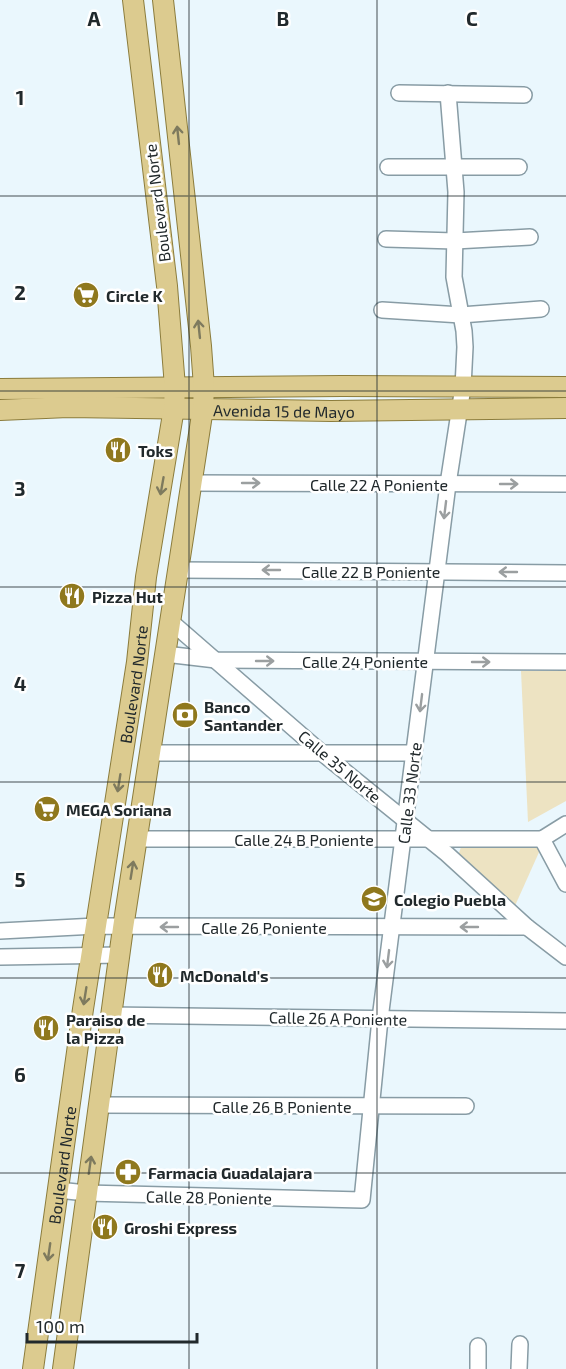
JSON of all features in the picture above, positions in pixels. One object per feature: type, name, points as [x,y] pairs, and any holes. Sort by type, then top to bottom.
[{"type":"main road","name":"Boulevard Norte","points":[[33,1369],[96,926],[137,662],[146,577],[174,408],[175,387],[167,286],[133,0]]},
{"type":"main road","name":"Boulevard Norte","points":[[63,1369],[110,1016],[203,408],[204,387],[163,0]]},
{"type":"main road","name":"Avenida 15 de Mayo","points":[[0,389],[566,387]]},
{"type":"main road","name":"Avenida 15 de Mayo","points":[[0,410],[68,407],[331,411],[566,408]]},
{"type":"street","points":[[399,93],[524,95]]},
{"type":"street","name":"Calle 33 Norte","points":[[362,1200],[380,1019],[462,387],[465,347],[454,284],[456,192],[448,93]]},
{"type":"street","points":[[388,167],[519,167]]},
{"type":"street","points":[[386,239],[454,241],[530,237]]},
{"type":"street","points":[[382,310],[461,315],[541,309]]},
{"type":"street","name":"Calle 22 A Poniente","points":[[192,483],[566,484]]},
{"type":"street","name":"Calle 22 B Poniente","points":[[177,570],[566,573]]},
{"type":"street","name":"Calle 35 Norte","points":[[170,620],[322,753],[406,820],[470,874],[527,927],[566,957]]},
{"type":"street","name":"Calle 24 Poniente","points":[[165,654],[216,660],[566,662]]},
{"type":"street","points":[[150,753],[414,753]]},
{"type":"street","points":[[566,824],[542,839],[566,884]]},
{"type":"street","name":"Calle 24 B Poniente","points":[[137,839],[542,839]]},
{"type":"street","name":"Calle 26 Poniente","points":[[0,931],[96,926],[123,928],[527,927]]},
{"type":"street","points":[[0,957],[120,955]]},
{"type":"street","name":"Calle 26 A Poniente","points":[[110,1016],[566,1021]]},
{"type":"street","name":"Calle 26 B Poniente","points":[[98,1105],[466,1106]]},
{"type":"street","name":"Calle 28 Poniente","points":[[58,1190],[86,1194],[362,1200]]},
{"type":"street","points":[[519,1369],[520,1344]]},
{"type":"street","points":[[478,1346],[478,1369]]},
{"type":"shaded area","points":[[521,671],[566,671],[566,801],[528,822]]},
{"type":"shaded area","points":[[534,843],[540,850],[514,908],[458,856],[462,844]]},
{"type":"place","name":"Circle K","points":[[86,295]]},
{"type":"place","name":"Toks","points":[[118,450]]},
{"type":"place","name":"Pizza Hut","points":[[72,596]]},
{"type":"place","name":"Banco Santander","points":[[185,715]]},
{"type":"place","name":"MEGA Soriana","points":[[47,809]]},
{"type":"place","name":"Colegio Puebla","points":[[374,899]]},
{"type":"place","name":"McDonald's","points":[[160,975]]},
{"type":"place","name":"Paraiso de la Pizza","points":[[46,1028]]},
{"type":"place","name":"Farmacia Guadalajara","points":[[128,1172]]},
{"type":"place","name":"Groshi Express","points":[[105,1227]]}]
